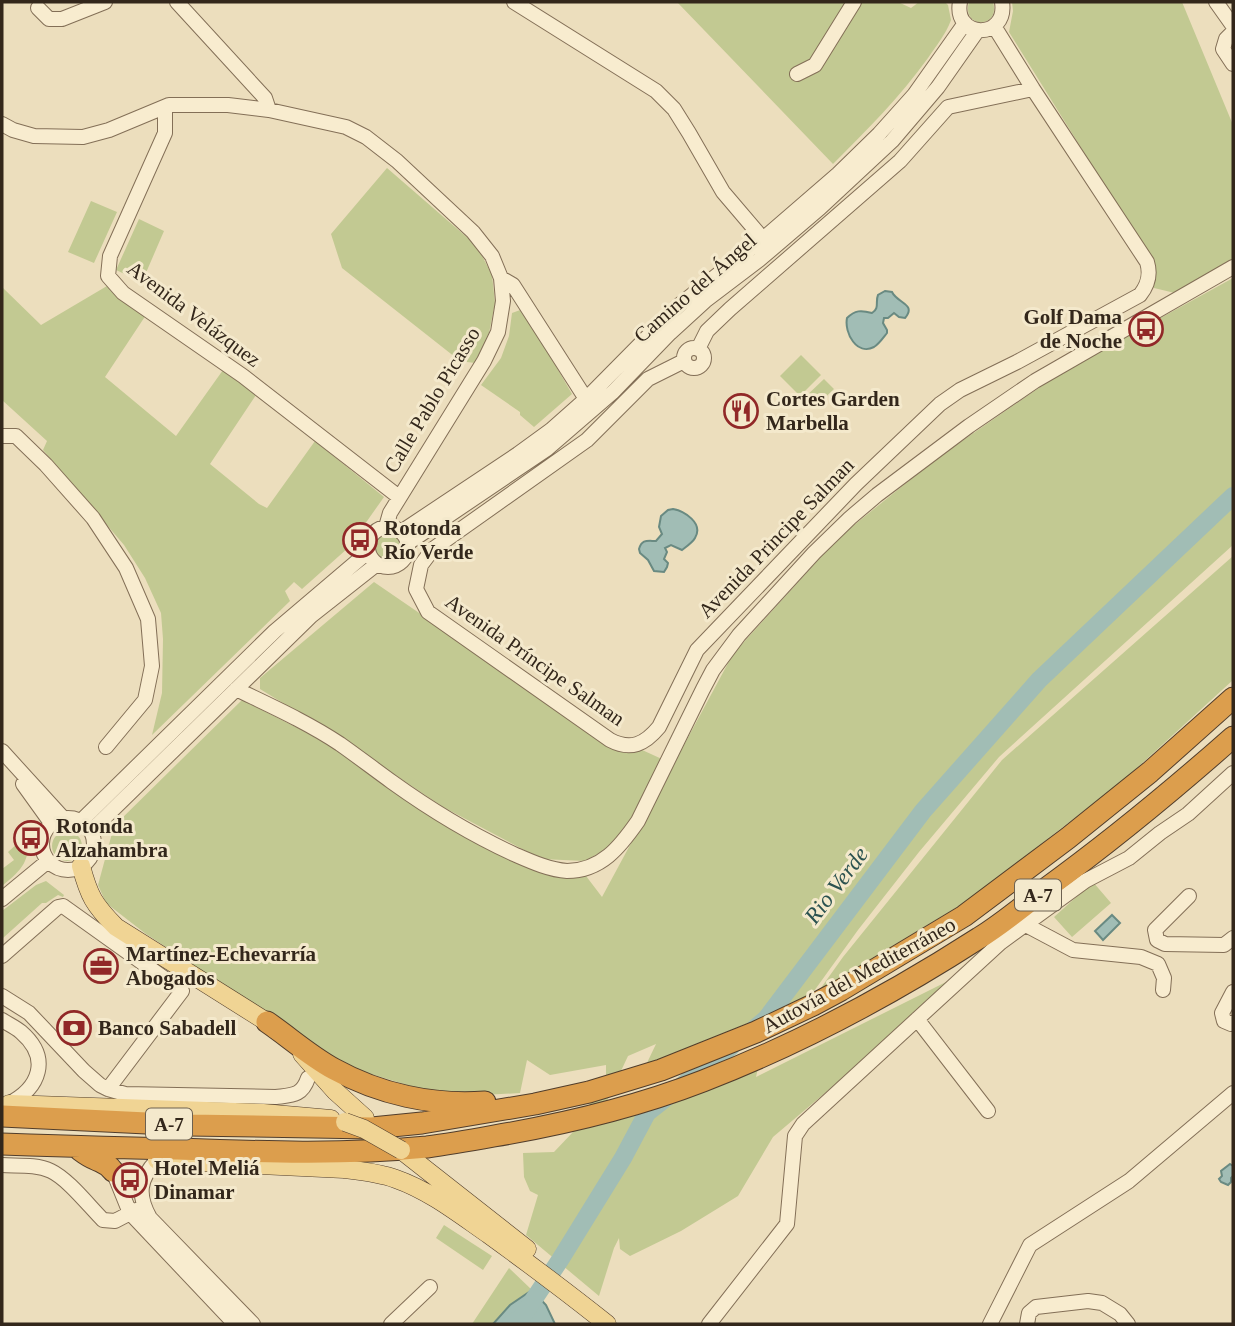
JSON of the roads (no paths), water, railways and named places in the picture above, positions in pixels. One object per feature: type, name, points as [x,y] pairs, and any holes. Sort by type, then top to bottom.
[{"type":"highway","name":"Autovía del Mediterráneo","points":[[4,1108],[188,1125],[341,1125],[372,1128],[422,1123],[535,1104],[589,1092],[651,1073],[775,1024],[841,990],[964,916],[1150,772],[1233,698]]},
{"type":"highway","name":"Autovía del Mediterráneo","points":[[2,1144],[75,1147],[162,1158],[387,1150],[480,1139],[571,1121],[701,1082],[760,1057],[864,1006],[981,937],[1093,854],[1171,792],[1233,737]]},
{"type":"highway","points":[[267,1022],[333,1068],[354,1079],[403,1096],[446,1102],[512,1101],[535,1104]]},
{"type":"highway","points":[[75,1147],[108,1164],[113,1171]]},
{"type":"highway","points":[[162,1158],[203,1161]]},
{"type":"main road","points":[[81,866],[88,892],[100,911],[116,927],[267,1022],[290,1042],[335,1091],[513,1245],[602,1316],[623,1324]]},
{"type":"main road","points":[[341,1125],[364,1129],[407,1155]]},
{"type":"main road","points":[[203,1161],[344,1169],[395,1179],[434,1198],[513,1245]]},
{"type":"street","points":[[38,8],[49,19],[62,19],[105,2]]},
{"type":"street","points":[[178,2],[265,98],[269,110]]},
{"type":"street","points":[[514,2],[656,91],[674,109],[723,192],[763,239]]},
{"type":"street","points":[[797,75],[816,65],[854,2]]},
{"type":"street","points":[[960,2],[959,12],[971,27],[986,30],[995,26],[1002,16],[1002,2]]},
{"type":"street","points":[[1216,2],[1233,26]]},
{"type":"street","name":"Avenida Principe Salman","points":[[659,727],[697,650],[856,484],[940,404],[960,390],[1140,295],[1146,287],[1149,270],[1147,262],[1032,89],[995,26]]},
{"type":"street","name":"Camino del Ángel","points":[[405,537],[551,430],[586,399],[678,306],[763,239],[828,182],[879,134],[971,27]]},
{"type":"street","name":"Camino del Ángel","points":[[405,537],[547,449],[613,392],[705,301],[820,208],[892,141],[938,87],[971,27]]},
{"type":"street","points":[[1233,32],[1226,38],[1223,49],[1233,64]]},
{"type":"street","points":[[670,333],[690,354],[707,331],[730,309],[900,161],[947,107],[1032,89]]},
{"type":"street","name":"Calle Pablo Picasso","points":[[2,124],[34,136],[83,137],[109,130],[169,105],[228,105],[269,110],[346,127],[366,137],[397,161],[474,232],[492,256],[501,278],[503,301],[498,332],[484,361],[399,497],[386,527]]},
{"type":"street","name":"Avenida Velázquez","points":[[164,107],[165,133],[110,256],[108,276],[123,293],[243,376],[399,497]]},
{"type":"street","points":[[236,689],[339,743],[418,800],[498,847],[565,871],[581,870],[597,864],[612,855],[638,821],[703,689],[726,651],[814,553],[849,519],[969,426],[1035,381],[1233,267]]},
{"type":"street","points":[[501,278],[513,285],[586,399]]},
{"type":"street","name":"Avenida Príncipe Salman","points":[[659,727],[633,746],[621,746],[610,740],[428,612],[416,589],[421,565],[433,549],[587,440],[648,379],[690,354]]},
{"type":"street","points":[[2,436],[16,436],[93,518],[126,568],[148,619],[152,666],[145,700],[106,747]]},
{"type":"street","points":[[386,527],[397,528],[405,537],[408,550],[402,561],[390,567],[377,564],[368,552],[374,532],[386,527]]},
{"type":"street","points":[[86,826],[275,631],[368,552]]},
{"type":"street","points":[[86,826],[236,689],[311,616],[377,564]]},
{"type":"street","points":[[2,753],[57,820]]},
{"type":"street","points":[[709,1324],[787,1224],[795,1136],[803,1124],[1000,943],[1085,881],[1129,858],[1188,814],[1233,773]]},
{"type":"street","points":[[75,818],[86,826],[94,840],[89,859],[75,869],[60,869],[48,861],[41,846],[46,830],[57,820],[75,818]]},
{"type":"street","points":[[2,899],[48,861]]},
{"type":"street","points":[[1189,896],[1155,930],[1157,940],[1165,944],[1224,946],[1233,938]]},
{"type":"street","points":[[2,956],[58,907],[63,906],[182,991],[108,1089]]},
{"type":"street","points":[[1024,924],[1073,950],[1141,957],[1158,964],[1164,978],[1163,990]]},
{"type":"street","points":[[1233,992],[1222,1013],[1224,1021],[1233,1023]]},
{"type":"street","points":[[2,996],[29,1013],[100,1085],[125,1094],[276,1097],[296,1094],[305,1088],[308,1079]]},
{"type":"street","points":[[917,1019],[988,1111]]},
{"type":"street","points":[[2,1020],[21,1032],[32,1045],[39,1067],[35,1081],[25,1094],[4,1108]]},
{"type":"street","points":[[990,1324],[1030,1245],[1129,1181],[1233,1093]]},
{"type":"street","points":[[137,1210],[141,1190],[162,1158]]},
{"type":"street","points":[[2,1165],[33,1166],[51,1171],[68,1184],[103,1220],[115,1221],[137,1210]]},
{"type":"street","points":[[113,1171],[137,1210],[150,1218],[164,1241],[235,1324]]},
{"type":"street","points":[[164,1241],[253,1324]]},
{"type":"street","points":[[391,1324],[430,1287]]},
{"type":"street","points":[[1027,1324],[1029,1313],[1036,1307],[1088,1301],[1102,1303],[1120,1314],[1128,1324]]},
{"type":"water","points":[[885,291],[892,292],[905,304],[908,313],[905,318],[894,313],[884,318],[887,333],[874,347],[868,349],[857,346],[850,336],[847,318],[858,311],[872,313],[877,307],[878,295]]},
{"type":"water","points":[[673,509],[692,519],[697,533],[693,541],[682,550],[671,545],[665,548],[667,552],[664,559],[668,563],[667,567],[664,572],[654,571],[639,549],[643,542],[656,541],[662,534],[659,527],[661,516]]},
{"type":"water","points":[[1112,915],[1120,923],[1103,940],[1095,931]]},
{"type":"water","points":[[1230,1164],[1233,1166],[1233,1176],[1228,1185],[1219,1179],[1222,1176],[1221,1171]]},
{"type":"water","points":[[532,1290],[546,1305],[555,1324],[493,1324],[510,1305]]},
{"type":"waterway","name":"Rio Verde","points":[[754,1029],[766,1019],[923,811],[1039,680],[1233,496]]},
{"type":"waterway","name":"Rio Verde","points":[[511,1324],[522,1317],[560,1260],[623,1158],[647,1113],[732,1046]]},
{"type":"place","name":"Golf Dama de Noche","points":[[1146,329]]},
{"type":"place","name":"Cortes Garden Marbella","points":[[741,411]]},
{"type":"place","name":"Rotonda Río Verde","points":[[360,540]]},
{"type":"place","name":"Rotonda Alzahambra","points":[[31,838]]},
{"type":"place","name":"Martínez-Echevarría Abogados","points":[[101,966]]},
{"type":"place","name":"Banco Sabadell","points":[[74,1028]]},
{"type":"place","name":"Hotel Meliá Dinamar","points":[[130,1180]]}]
